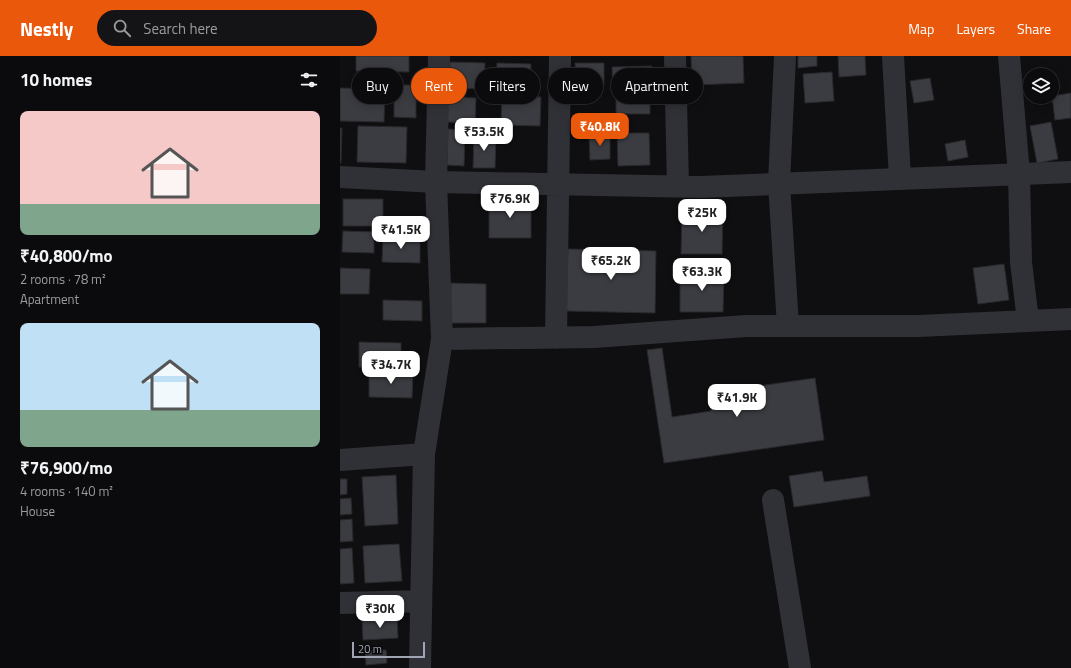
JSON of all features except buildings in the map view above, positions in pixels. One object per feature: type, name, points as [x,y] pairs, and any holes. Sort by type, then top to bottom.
[{"type":"street","points":[[420,668],[424,454],[442,339],[436,182],[439,56]]},
{"type":"street","points":[[556,338],[560,56]]},
{"type":"street","points":[[675,56],[678,186]]},
{"type":"street","points":[[784,56],[779,183],[788,326]]},
{"type":"street","points":[[893,56],[900,178]]},
{"type":"street","points":[[1009,56],[1019,174],[1020,262],[1028,322]]},
{"type":"street","points":[[340,177],[436,182],[678,186],[1071,172]]},
{"type":"street","points":[[442,339],[594,337],[746,326],[918,326],[1071,319]]},
{"type":"street","points":[[340,460],[424,454]]},
{"type":"street","points":[[773,500],[800,668]]},
{"type":"street","points":[[340,603],[421,601]]}]
